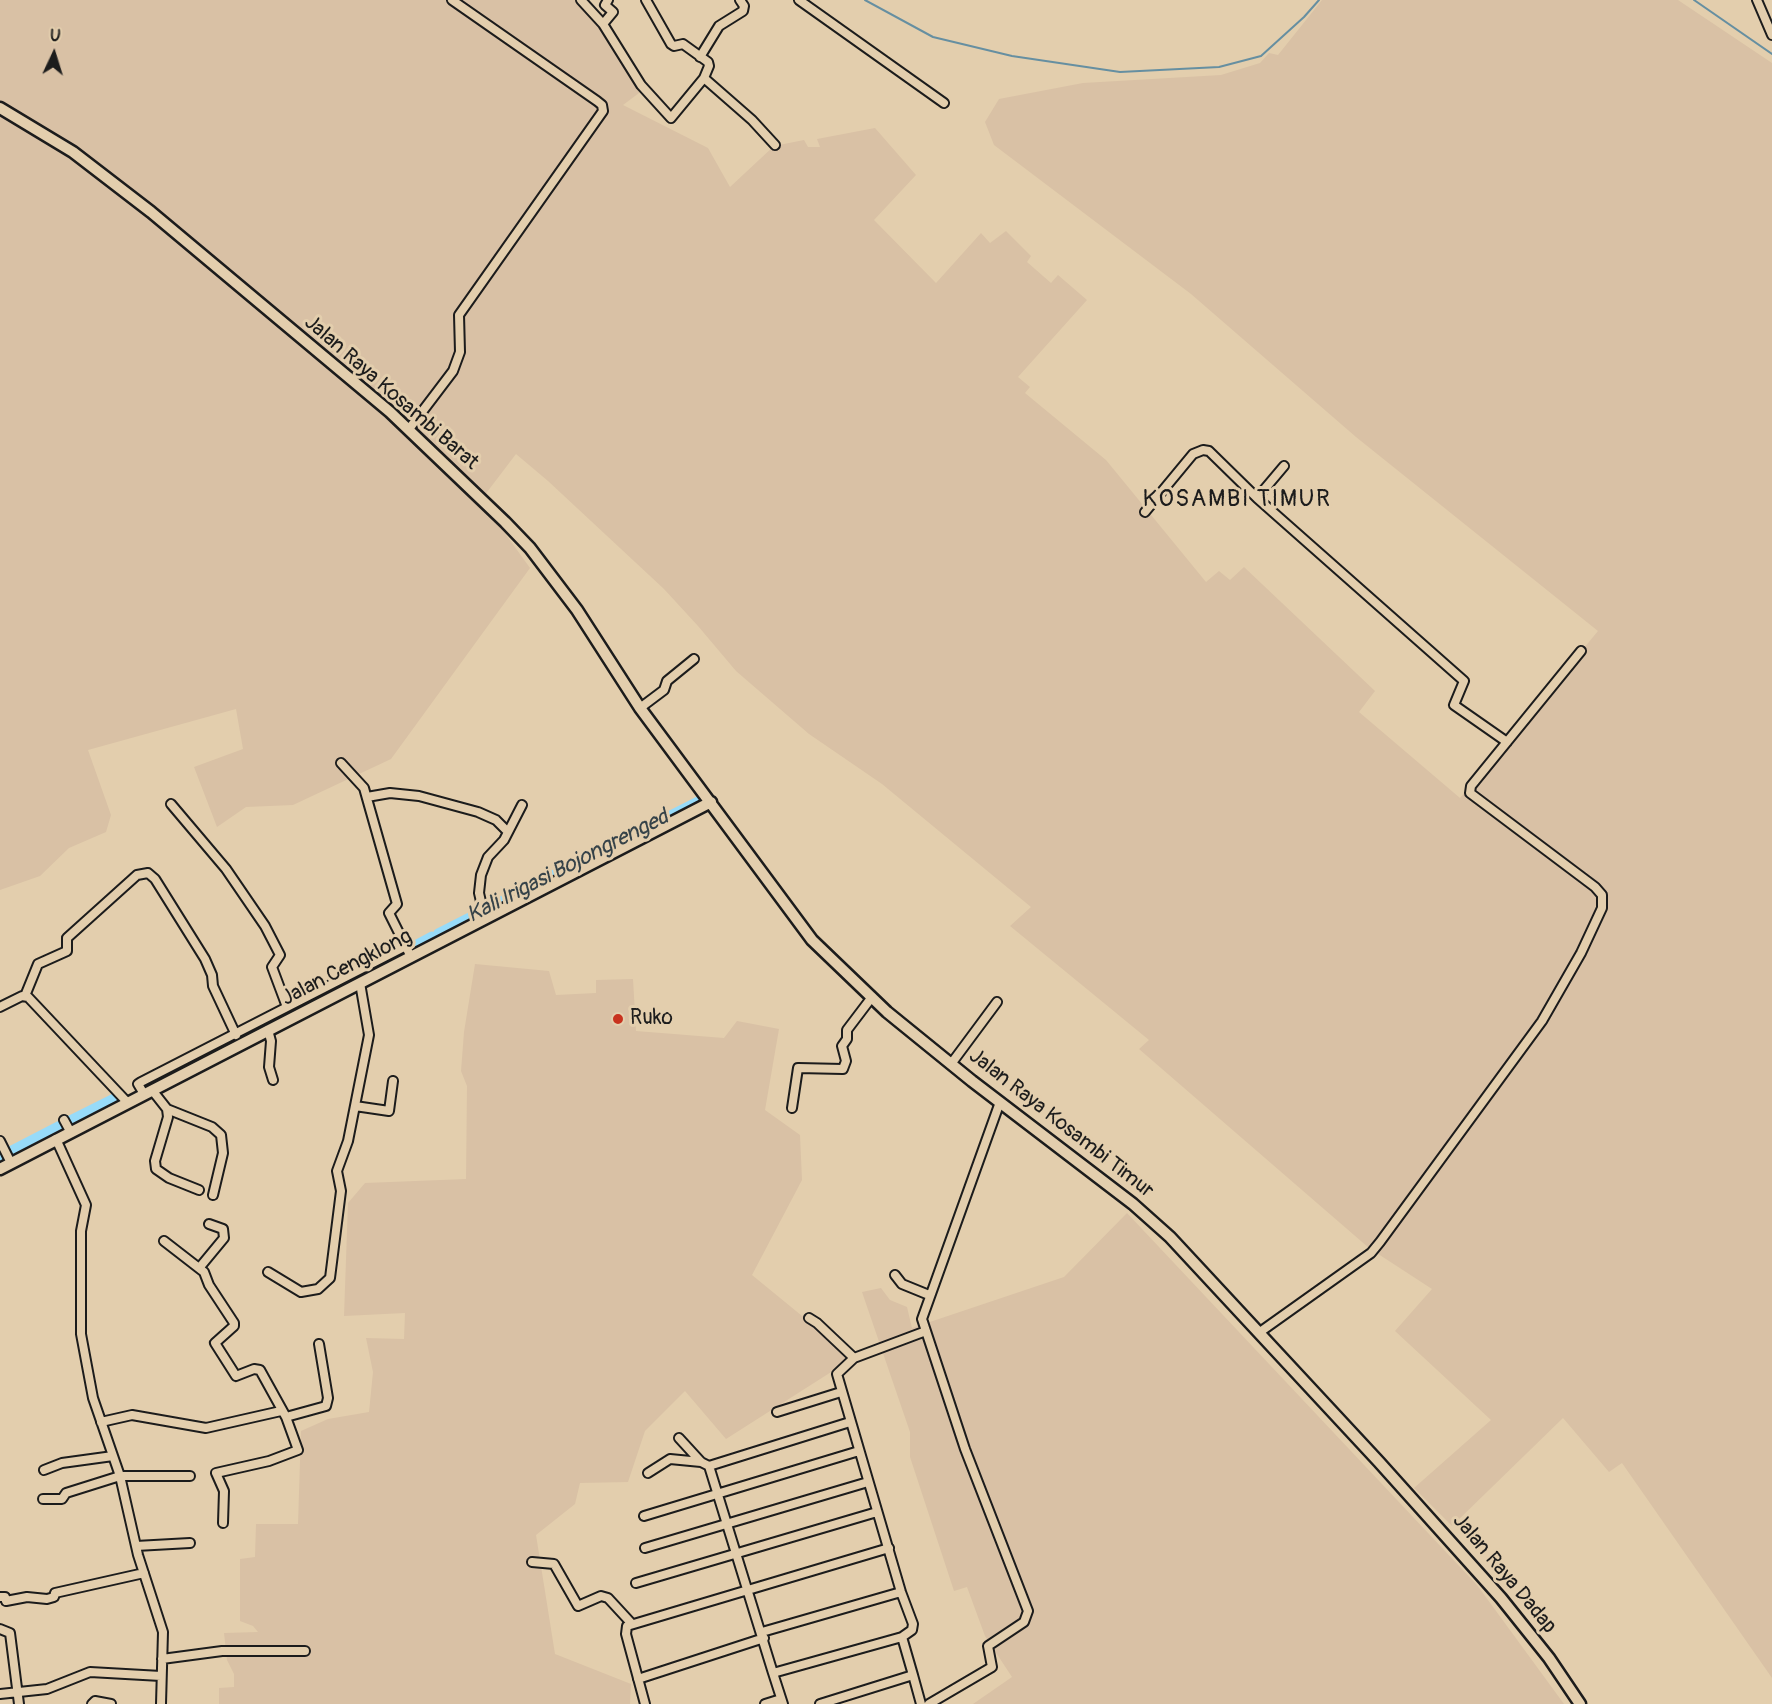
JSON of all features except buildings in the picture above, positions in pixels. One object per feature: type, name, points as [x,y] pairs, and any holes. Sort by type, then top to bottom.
[{"type":"main road","name":"Jalan Raya Kosambi Barat","points":[[0,108],[73,152],[150,212],[409,429],[530,548],[577,610],[640,708],[711,802]]},
{"type":"main road","name":"Jalan Cengklong","points":[[0,1169],[8,1157],[56,1139],[127,1102],[145,1090],[202,1064],[253,1031],[268,1030],[360,983],[409,951],[711,802]]},
{"type":"main road","name":"Jalan Raya Kosambi Timur","points":[[711,802],[812,940],[872,998],[951,1064],[1133,1204],[1201,1268],[1388,1479]]},
{"type":"main road","name":"Jalan Raya Dadap","points":[[1388,1479],[1501,1598],[1549,1658],[1580,1704]]},
{"type":"street","points":[[409,429],[453,371],[460,352],[459,315],[603,111],[602,105],[597,101],[452,0]]},
{"type":"street","points":[[581,0],[603,24],[626,63],[667,117],[674,116],[704,78],[709,66],[708,62],[682,44],[674,46],[671,44],[646,0]]},
{"type":"street","points":[[603,24],[613,12],[605,5],[608,0]]},
{"type":"street","points":[[700,57],[719,26],[743,11],[744,6],[740,0]]},
{"type":"street","points":[[799,0],[944,103]]},
{"type":"street","points":[[1757,0],[1772,35]]},
{"type":"street","points":[[704,78],[752,120],[775,145]]},
{"type":"street","points":[[1145,512],[1193,454],[1203,450],[1209,451],[1257,498],[1464,681],[1454,705],[1507,742]]},
{"type":"street","points":[[1257,498],[1284,465]]},
{"type":"street","points":[[1260,1332],[1371,1253],[1542,1021],[1581,953],[1602,908],[1602,895],[1595,887],[1470,793],[1471,786],[1581,651]]},
{"type":"street","points":[[640,708],[664,690],[667,681],[694,659]]},
{"type":"street","points":[[213,1195],[223,1153],[221,1135],[212,1127],[167,1109],[145,1090],[196,1054],[236,1035],[253,1031],[287,1007],[409,951],[389,913],[397,904],[375,833],[367,797],[361,783],[341,763]]},
{"type":"street","points":[[367,797],[390,793],[419,796],[478,812],[496,820],[508,832]]},
{"type":"street","points":[[171,804],[233,878],[265,926],[280,955],[273,967],[287,1007]]},
{"type":"street","points":[[484,913],[479,885],[481,875],[488,857],[508,832],[522,805]]},
{"type":"street","points":[[0,1007],[25,996],[38,964],[68,951],[67,938],[137,875],[148,873],[156,879],[205,959],[212,975],[213,986],[236,1035]]},
{"type":"street","points":[[268,1272],[300,1292],[318,1289],[330,1278],[341,1194],[338,1171],[348,1141],[369,1035],[360,983]]},
{"type":"street","points":[[25,996],[127,1102]]},
{"type":"street","points":[[792,1108],[798,1068],[843,1069],[846,1060],[842,1046],[847,1039],[847,1030],[872,998]]},
{"type":"street","points":[[951,1064],[998,1002]]},
{"type":"street","points":[[268,1030],[271,1041],[269,1067],[273,1080]]},
{"type":"street","points":[[196,1054],[202,1064]]},
{"type":"street","points":[[355,1106],[389,1111],[393,1081]]},
{"type":"street","points":[[929,1704],[992,1667],[988,1646],[1024,1622],[1028,1611],[965,1449],[922,1316],[1000,1102]]},
{"type":"street","points":[[167,1109],[167,1127],[155,1161],[156,1169],[170,1178],[199,1190]]},
{"type":"street","points":[[64,1120],[70,1131]]},
{"type":"street","points":[[56,1139],[86,1205],[81,1231],[81,1334],[89,1383],[120,1476],[136,1546],[163,1632],[161,1704]]},
{"type":"street","points":[[0,1141],[8,1157]]},
{"type":"street","points":[[200,1267],[224,1238],[223,1229],[209,1224]]},
{"type":"street","points":[[164,1241],[200,1267],[234,1323],[234,1326],[215,1343],[236,1376],[254,1369],[260,1370],[283,1414],[298,1450],[269,1461],[216,1473],[224,1491],[223,1523]]},
{"type":"street","points":[[895,1275],[902,1284],[928,1295]]},
{"type":"street","points":[[809,1318],[854,1358]]},
{"type":"street","points":[[773,1673],[902,1637],[913,1627],[838,1380],[839,1369],[854,1358],[926,1331]]},
{"type":"street","points":[[101,1422],[132,1415],[206,1428],[326,1406],[328,1398],[319,1344]]},
{"type":"street","points":[[777,1412],[841,1392]]},
{"type":"street","points":[[648,1473],[670,1459],[705,1464],[850,1422]]},
{"type":"street","points":[[679,1438],[705,1464],[728,1523],[782,1701],[765,1704]]},
{"type":"street","points":[[644,1516],[859,1451]]},
{"type":"street","points":[[44,1470],[62,1463],[113,1456]]},
{"type":"street","points":[[43,1498],[59,1499],[66,1493],[120,1476],[190,1476]]},
{"type":"street","points":[[645,1548],[868,1482]]},
{"type":"street","points":[[636,1584],[877,1512]]},
{"type":"street","points":[[136,1546],[190,1543]]},
{"type":"street","points":[[645,1704],[626,1634],[630,1625],[889,1548]]},
{"type":"street","points":[[532,1562],[554,1564],[578,1606],[601,1596],[608,1598],[630,1625]]},
{"type":"street","points":[[0,1597],[5,1597],[6,1600],[27,1597],[47,1599],[54,1597],[56,1593],[144,1573]]},
{"type":"street","points":[[638,1679],[763,1635],[901,1592]]},
{"type":"street","points":[[0,1629],[10,1633],[19,1704]]},
{"type":"street","points":[[902,1637],[921,1704]]},
{"type":"street","points":[[162,1659],[222,1651],[305,1651]]},
{"type":"street","points":[[0,1694],[47,1689],[90,1672],[161,1676]]},
{"type":"street","points":[[820,1704],[913,1675]]},
{"type":"street","points":[[92,1704],[95,1701],[111,1704]]},
{"type":"shaded area","points":[[0,0],[580,0],[612,38],[647,87],[623,105],[708,148],[730,187],[774,146],[804,140],[808,147],[820,147],[817,139],[875,128],[916,175],[874,220],[936,283],[981,233],[990,243],[1006,231],[1031,256],[1027,262],[1051,283],[1058,275],[1087,300],[1018,377],[1030,387],[1025,393],[1106,460],[1206,582],[1219,571],[1230,580],[1244,567],[1375,691],[1359,712],[1460,798],[1598,631],[1356,437],[1191,294],[994,145],[985,122],[999,99],[1083,83],[1221,75],[1260,63],[1269,53],[1278,55],[1322,0],[1678,0],[1772,63],[1772,1678],[1622,1463],[1609,1472],[1563,1418],[1452,1526],[1414,1488],[1491,1420],[1395,1331],[1432,1289],[1369,1248],[1139,1049],[1149,1040],[1010,926],[1031,907],[882,784],[809,734],[736,671],[664,589],[516,454],[481,500],[530,568],[391,759],[293,805],[246,807],[217,827],[194,767],[243,749],[236,709],[88,750],[111,815],[106,832],[69,848],[40,876],[0,890]]},
{"type":"shaded area","points":[[475,964],[549,971],[556,995],[596,993],[596,980],[633,979],[636,1031],[724,1038],[737,1021],[779,1029],[765,1110],[800,1135],[802,1180],[752,1275],[818,1329],[850,1360],[726,1439],[685,1391],[645,1431],[628,1482],[580,1483],[575,1504],[536,1535],[555,1654],[631,1684],[630,1704],[219,1704],[219,1688],[234,1687],[234,1674],[227,1660],[224,1633],[258,1632],[253,1626],[240,1621],[240,1559],[255,1557],[256,1524],[298,1524],[301,1431],[328,1419],[369,1412],[373,1372],[366,1338],[404,1339],[405,1313],[344,1316],[348,1203],[365,1183],[466,1179],[467,1086],[461,1071],[464,1032]]},
{"type":"shaded area","points":[[1127,1213],[1477,1585],[1564,1704],[973,1704],[1012,1677],[985,1636],[967,1587],[954,1591],[910,1457],[910,1432],[862,1292],[881,1288],[890,1300],[907,1307],[912,1328],[1064,1277]]},
{"type":"waterway","points":[[865,0],[933,37],[1012,56],[1120,72],[1219,67],[1261,56],[1304,17],[1319,0]]},
{"type":"waterway","points":[[1694,0],[1772,54]]},
{"type":"waterway","name":"Kali Irigasi Bojongrenged","points":[[438,933],[698,801]]},
{"type":"waterway","name":"Kali Irigasi Bojongrenged","points":[[402,952],[432,936]]},
{"type":"waterway","name":"Kali Irigasi Bojongrenged","points":[[257,1029],[384,961]]},
{"type":"waterway","name":"Kali Irigasi Bojongrenged","points":[[208,1051],[250,1033]]},
{"type":"waterway","name":"Kali Irigasi Bojongrenged","points":[[68,1121],[120,1095]]},
{"type":"waterway","name":"Kali Irigasi Bojongrenged","points":[[0,1156],[62,1124]]},
{"type":"place","name":"Ruko","points":[[618,1019]]},
{"type":"district","name":"KOSAMBI TIMUR","points":[[1237,500]]}]
